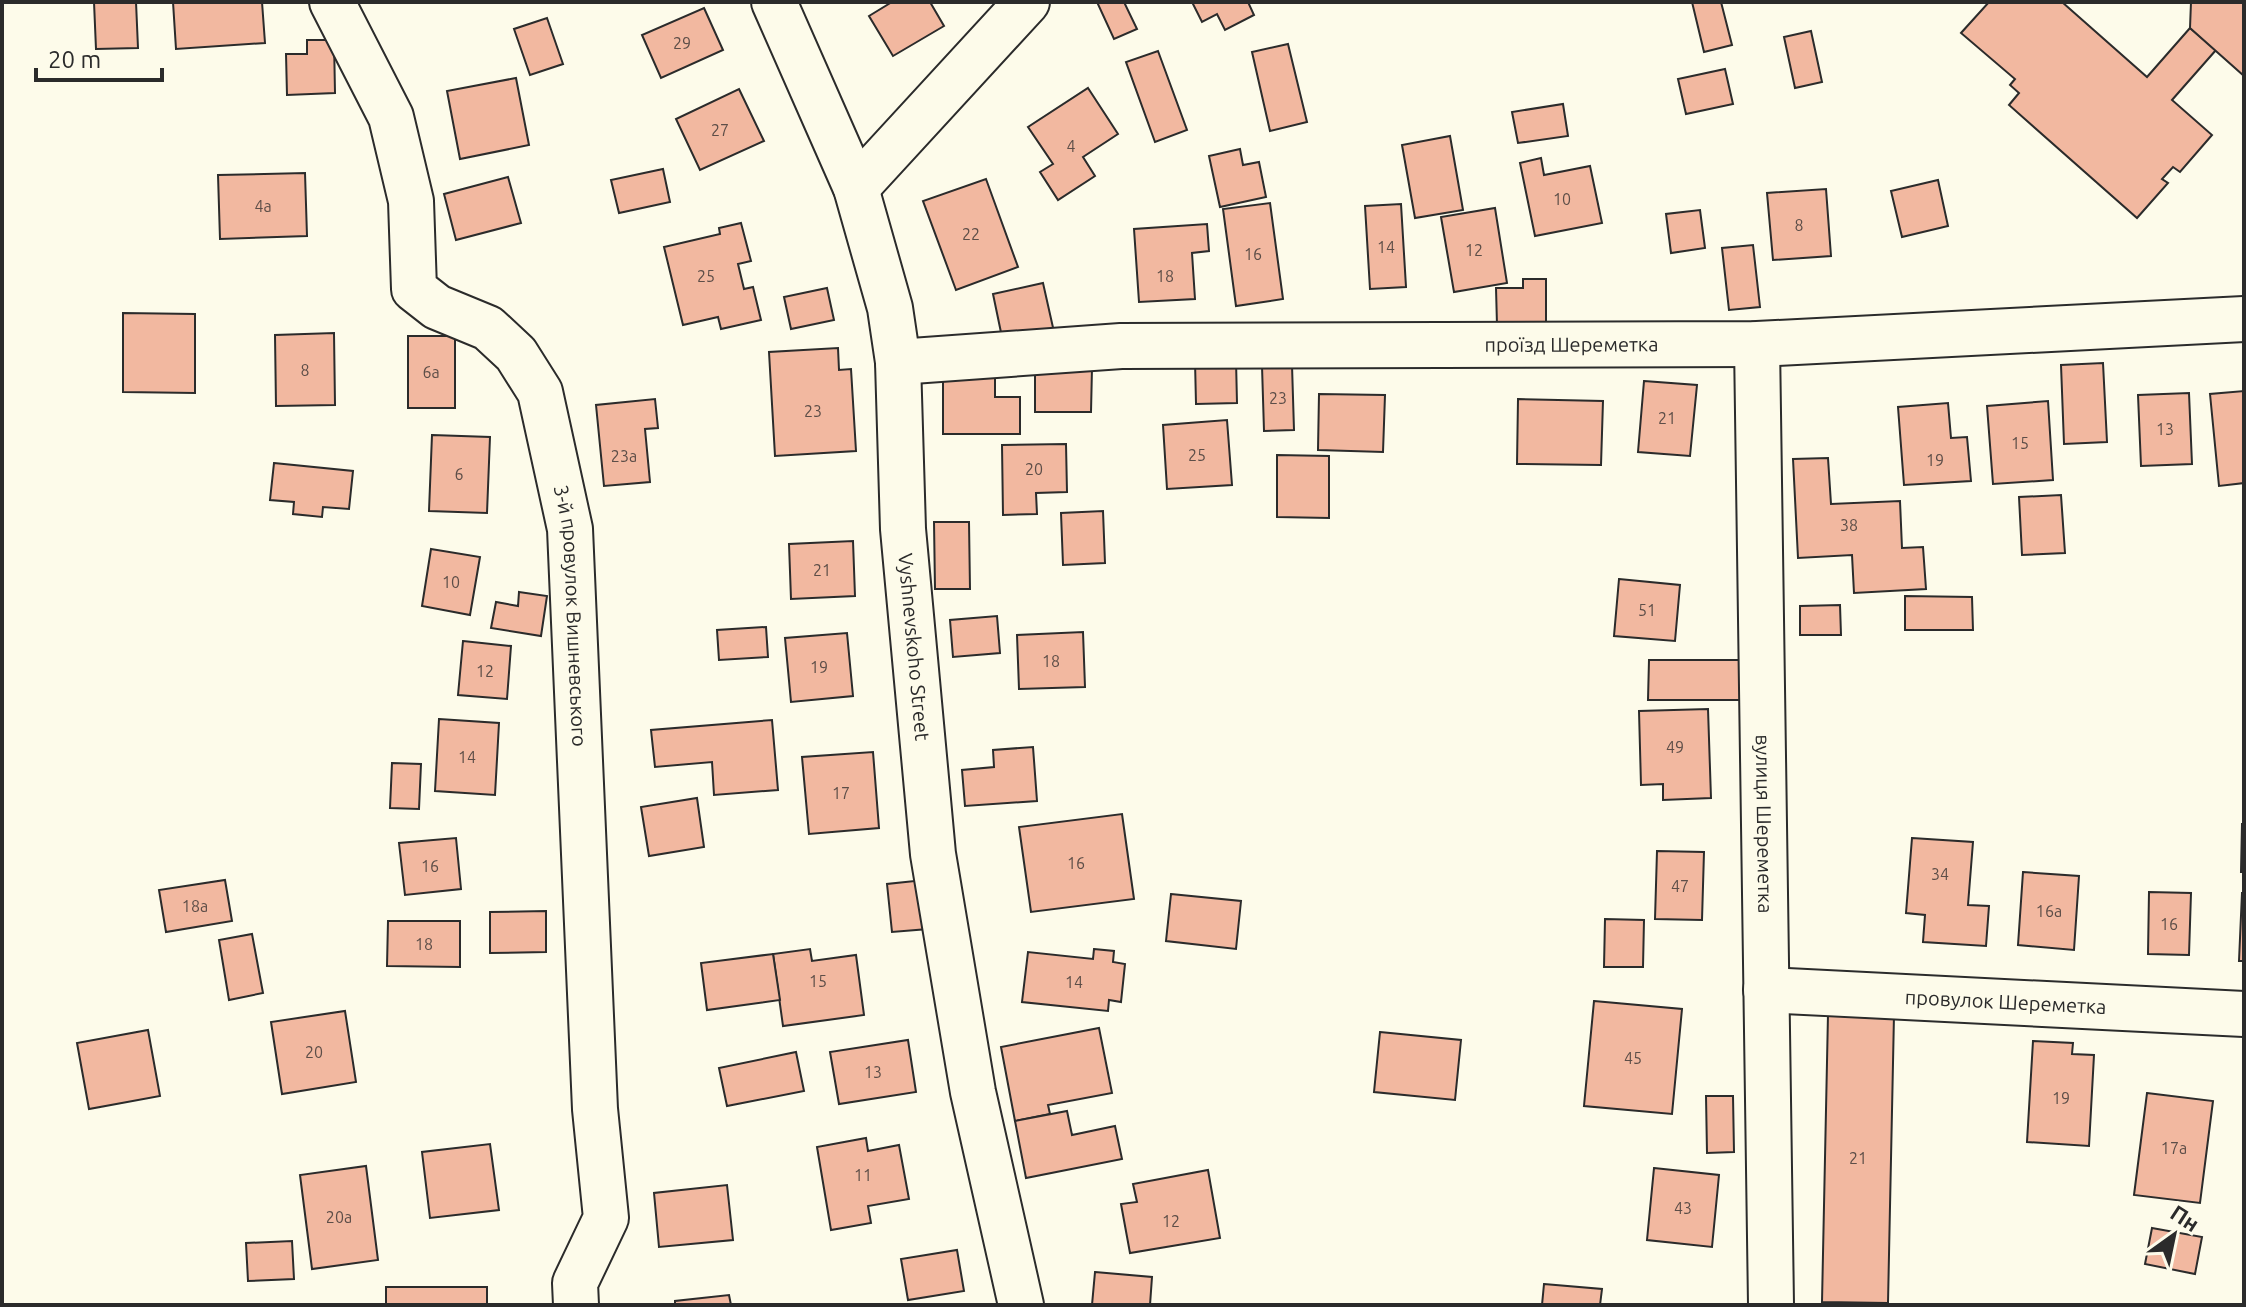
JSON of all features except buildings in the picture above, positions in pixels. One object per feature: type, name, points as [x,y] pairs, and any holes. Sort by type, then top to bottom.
[{"type":"street","name":"3-й провулок Вишневського","points":[[332,2],[391,117],[411,201],[414,289],[437,307],[488,328],[516,354],[540,392],[570,529],[595,1109],[606,1218],[575,1283],[576,1305]]},
{"type":"street","name":"Vyshnevskoho Street","points":[[774,2],[856,188],[881,271],[898,362],[903,529],[933,854],[973,1092],[1021,1305]]},
{"type":"street","points":[[856,188],[1027,2]]},
{"type":"street","name":"проїзд Шереметка","points":[[898,362],[1121,346],[1757,344],[2244,319]]},
{"type":"street","name":"вулиця Шереметка","points":[[1757,344],[1771,1305]]},
{"type":"street","name":"провулок Шереметка","points":[[1766,990],[2244,1014]]}]
